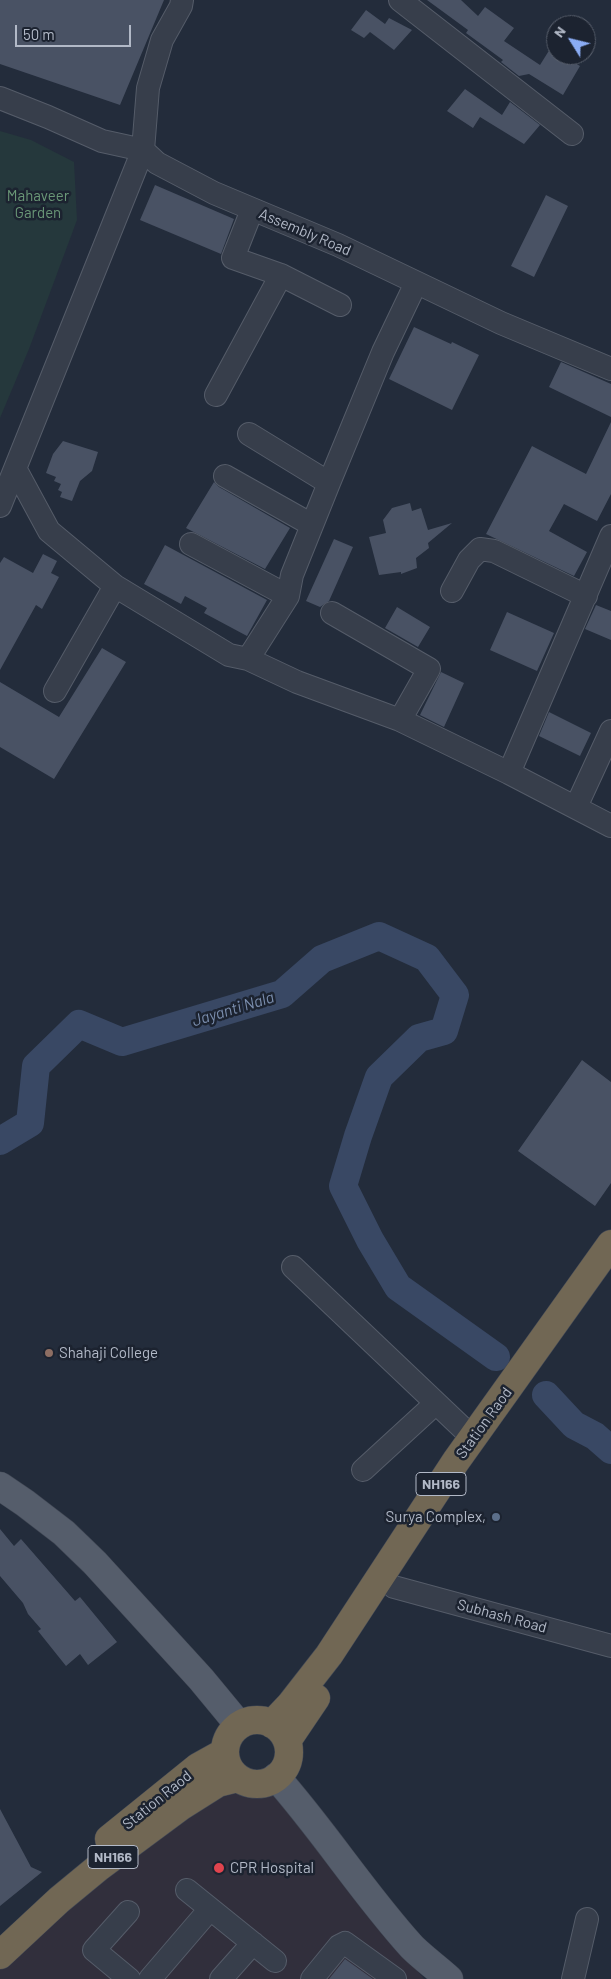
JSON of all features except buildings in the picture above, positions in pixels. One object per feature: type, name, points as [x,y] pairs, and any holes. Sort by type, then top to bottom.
[{"type":"highway","name":"Station Raod","points":[[279,1732],[290,1705],[329,1655],[473,1438],[611,1244]]},
{"type":"highway","name":"NH166","points":[[279,1732],[394,1587],[493,1437],[611,1265]]},
{"type":"highway","points":[[238,1778],[226,1762],[227,1742],[232,1732],[239,1725],[251,1721],[262,1721],[279,1732],[289,1751],[288,1761],[276,1778]]},
{"type":"highway","name":"Station Raod","points":[[0,1929],[45,1890],[185,1777],[198,1767],[225,1752]]},
{"type":"highway","name":"NH166","points":[[0,1955],[59,1900],[99,1867],[180,1807],[218,1783],[238,1778],[248,1783],[258,1784],[276,1778]]},
{"type":"main road","points":[[0,1486],[64,1533],[95,1563],[201,1679],[239,1725]]},
{"type":"main road","points":[[276,1778],[298,1802],[363,1888],[413,1948],[449,1979]]},
{"type":"street","points":[[0,506],[143,150],[148,88],[162,40],[181,6],[182,0]]},
{"type":"street","points":[[400,0],[572,134]]},
{"type":"street","name":"Assembly Road","points":[[0,98],[102,141],[143,150],[157,163],[214,193],[338,245],[501,323],[611,369]]},
{"type":"street","points":[[252,210],[233,258],[281,275],[340,305]]},
{"type":"street","points":[[216,396],[281,275]]},
{"type":"street","points":[[248,659],[288,596],[292,575],[329,483],[383,352],[416,283]]},
{"type":"street","points":[[249,434],[329,483]]},
{"type":"street","points":[[16,470],[49,531],[115,586],[229,655],[248,659],[297,682],[400,720],[509,773],[611,826]]},
{"type":"street","points":[[225,476],[312,525]]},
{"type":"street","points":[[509,773],[611,536]]},
{"type":"street","points":[[191,544],[288,596]]},
{"type":"street","points":[[452,591],[468,560],[480,549],[494,551],[586,596]]},
{"type":"street","points":[[55,691],[115,586]]},
{"type":"street","points":[[332,613],[429,669],[400,720]]},
{"type":"street","points":[[576,808],[611,731]]},
{"type":"street","points":[[293,1267],[435,1404],[473,1438]]},
{"type":"street","points":[[363,1470],[435,1404]]},
{"type":"street","name":"Subhash Road","points":[[394,1587],[611,1646]]},
{"type":"street","points":[[187,1890],[275,1961]]},
{"type":"street","points":[[150,1979],[210,1908]]},
{"type":"street","points":[[128,1912],[94,1950],[128,1979]]},
{"type":"street","points":[[573,1979],[587,1919]]},
{"type":"street","points":[[312,1979],[339,1946],[345,1943],[395,1979]]},
{"type":"street","points":[[221,1979],[253,1944]]},
{"type":"shaded area","name":"CPR Hospital","points":[[269,1781],[364,1905],[424,1979],[0,1979],[0,1955],[180,1807],[247,1783]]},
{"type":"green space","name":"Mahaveer Garden","points":[[0,131],[31,140],[74,162],[77,220],[29,349],[0,418]]},
{"type":"waterway","name":"Jayanti Nala","points":[[0,1141],[30,1123],[36,1066],[79,1024],[122,1042],[282,994],[322,959],[379,936],[427,958],[455,995],[444,1031],[419,1038],[379,1077],[343,1186],[370,1240],[398,1287],[496,1357]]},
{"type":"waterway","name":"Jayanti Nala","points":[[546,1395],[574,1425],[595,1436],[611,1450]]},
{"type":"place","name":"Shahaji College","points":[[49,1353]]},
{"type":"place","name":"Surya Complex,","points":[[496,1517]]},
{"type":"place","name":"CPR Hospital","points":[[219,1868]]}]
